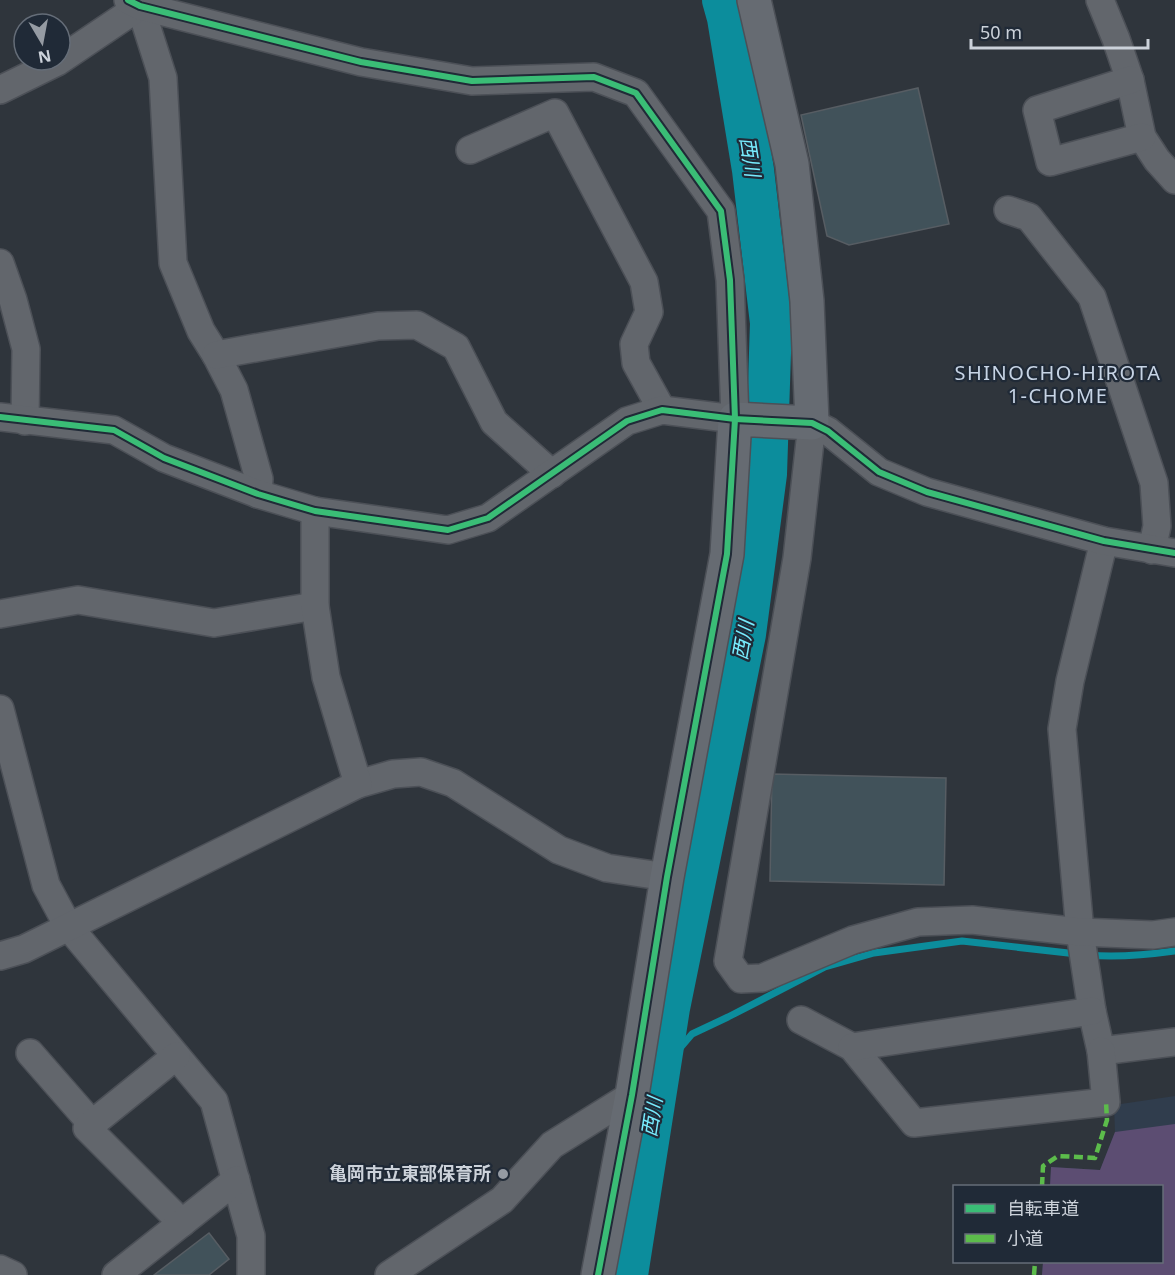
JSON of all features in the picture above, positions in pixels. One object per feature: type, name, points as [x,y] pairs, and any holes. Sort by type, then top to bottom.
[{"type":"street","points":[[754,0],[792,164],[807,301],[804,422],[797,558],[728,961],[741,979],[762,978],[853,940],[918,922],[972,920],[1080,932],[1153,935],[1175,932]]},
{"type":"street","points":[[1100,0],[1130,80],[1142,137],[1157,160],[1175,180]]},
{"type":"street","points":[[0,90],[57,62],[134,3]]},
{"type":"street","points":[[134,3],[163,78],[173,263],[201,331],[234,390],[259,479],[258,494]]},
{"type":"street","points":[[134,3],[361,62],[472,81],[594,77],[636,93],[721,211],[730,280],[742,419],[727,554],[667,877],[632,1095],[598,1275]]},
{"type":"street","points":[[1130,80],[1037,110],[1050,162],[1142,137]]},
{"type":"street","points":[[471,150],[555,113],[644,282],[649,312],[634,344],[636,363],[662,410]]},
{"type":"street","points":[[0,262],[26,349],[7,420],[114,430],[164,458],[258,494],[315,511],[448,530],[488,518],[627,421],[662,410],[742,419],[804,422],[828,431],[879,472],[927,492],[1104,541],[1163,551],[1157,526],[1154,483],[1092,297],[1029,217],[1008,210]]},
{"type":"street","points":[[216,355],[378,326],[417,325],[456,347],[494,422],[552,474]]},
{"type":"street","points":[[315,511],[315,606],[326,677],[358,784]]},
{"type":"street","points":[[801,1020],[852,1047],[914,1123],[1106,1101],[1101,1051],[1092,1011],[1080,932],[1062,729],[1070,681],[1104,541]]},
{"type":"street","points":[[0,614],[78,600],[214,622],[315,606]]},
{"type":"street","points":[[0,710],[46,885],[68,926],[214,1101],[251,1236],[251,1275]]},
{"type":"street","points":[[0,956],[24,949],[358,784],[393,774],[421,772],[453,783],[559,850],[607,868],[667,877]]},
{"type":"street","points":[[852,1047],[1092,1011]]},
{"type":"street","points":[[1101,1051],[1175,1041]]},
{"type":"street","points":[[30,1053],[92,1124]]},
{"type":"street","points":[[176,1056],[87,1128],[182,1223]]},
{"type":"street","points":[[390,1275],[502,1200],[552,1145],[632,1095]]},
{"type":"street","points":[[116,1275],[236,1180]]},
{"type":"street","points":[[0,1269],[13,1275]]},
{"type":"shaded area","points":[[1175,1096],[1175,1275],[1042,1275],[1043,1263],[1163,1263],[1163,1185],[1050,1185],[1051,1167],[1100,1170],[1115,1132],[1114,1105]]},
{"type":"shaded area","points":[[1175,1124],[1175,1275],[1042,1275],[1043,1263],[1163,1263],[1163,1185],[1050,1185],[1051,1167],[1100,1170],[1115,1132]]},
{"type":"building","points":[[918,88],[949,224],[849,245],[827,236],[801,115]]},
{"type":"building","points":[[772,774],[946,778],[944,885],[770,881]]},
{"type":"building","points":[[209,1233],[229,1259],[209,1275],[154,1275]]},
{"type":"waterway","name":"西川","points":[[627,1275],[669,1008],[745,634],[766,474],[771,323],[753,170],[723,0]]},
{"type":"waterway","points":[[658,1074],[692,1034],[825,967],[874,953],[962,941],[1077,954]]},
{"type":"waterway","points":[[1088,955],[1132,956],[1175,951]]},
{"type":"marked path","points":[[1042,1185],[1043,1166],[1058,1156],[1095,1158],[1107,1120],[1106,1102]]},
{"type":"marked path","points":[[1034,1275],[1035,1263]]},
{"type":"cycle path","points":[[128,0],[140,6],[361,62],[472,81],[594,77],[636,93],[721,211],[730,280],[735,419],[727,554],[667,877],[632,1095],[598,1275]]},
{"type":"cycle path","points":[[0,417],[114,430],[164,458],[258,494],[315,511],[448,530],[488,518],[627,421],[662,410],[735,419],[812,423],[828,431],[879,472],[927,492],[1104,541],[1175,553]]},
{"type":"place","name":"亀岡市立東部保育所","points":[[503,1174]]},
{"type":"district","name":"SHINOCHO-HIROTA 1-CHOME","points":[[1058,384]]}]
